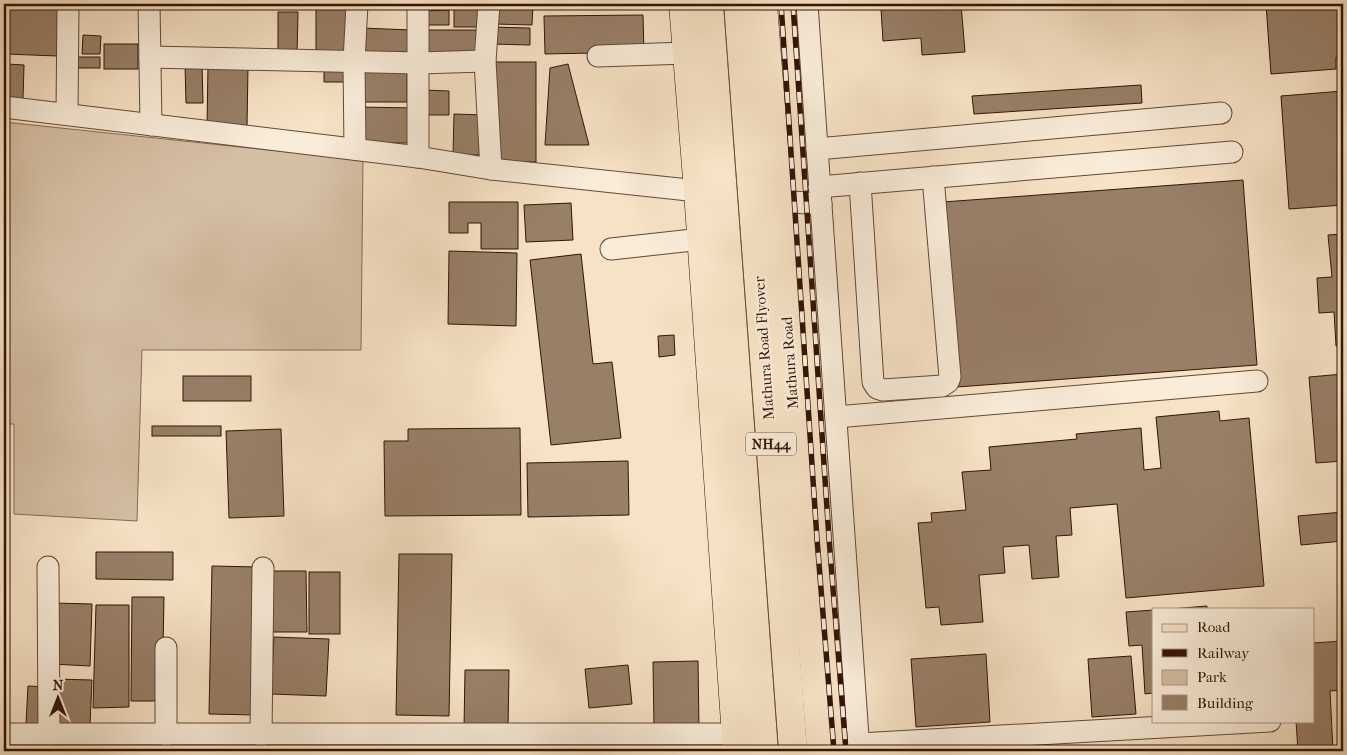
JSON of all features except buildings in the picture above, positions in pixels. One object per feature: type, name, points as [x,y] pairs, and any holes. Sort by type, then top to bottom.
[{"type":"main road","points":[[683,4],[702,239],[737,743]]},
{"type":"main road","name":"Mathura Road Flyover","points":[[709,4],[764,751]]},
{"type":"main road","name":"Mathura Road Flyover","points":[[738,4],[793,751]]},
{"type":"main road","name":"Mathura Road","points":[[763,4],[820,751]]},
{"type":"street","points":[[67,114],[68,4]]},
{"type":"street","points":[[149,4],[151,125]]},
{"type":"street","points":[[355,149],[354,62],[357,4]]},
{"type":"street","points":[[418,4],[418,157]]},
{"type":"street","points":[[489,4],[485,61],[491,169]]},
{"type":"street","points":[[806,4],[859,748],[1255,722]]},
{"type":"street","points":[[598,56],[687,53]]},
{"type":"street","points":[[150,57],[418,63],[485,61]]},
{"type":"street","points":[[4,107],[418,157],[491,169],[698,191]]},
{"type":"street","points":[[817,149],[1220,113]]},
{"type":"street","points":[[778,201],[820,195],[860,183],[1232,152]]},
{"type":"street","points":[[860,183],[873,382],[877,388],[883,390],[942,386],[948,382],[950,377],[933,177]]},
{"type":"street","points":[[611,249],[702,239]]},
{"type":"street","points":[[836,417],[1257,381]]},
{"type":"street","points":[[48,567],[49,734]]},
{"type":"street","points":[[261,734],[263,568]]},
{"type":"street","points":[[166,648],[166,734]]},
{"type":"street","points":[[4,734],[261,734],[737,743]]},
{"type":"green space","points":[[4,122],[363,160],[361,350],[142,350],[137,521],[14,514],[14,424],[4,424]]},
{"type":"railway","points":[[781,4],[817,539],[834,751]]},
{"type":"railway","points":[[793,4],[829,538],[846,751]]}]
